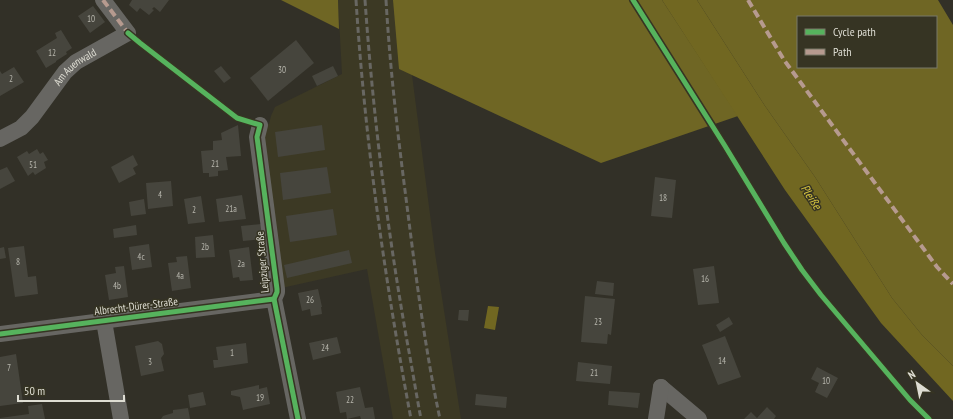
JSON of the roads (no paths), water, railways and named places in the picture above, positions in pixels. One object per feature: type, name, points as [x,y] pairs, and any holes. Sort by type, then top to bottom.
[{"type":"street","name":"Am Auenwald","points":[[0,139],[21,128],[32,117],[65,72],[76,62],[128,33],[103,0]]},
{"type":"street","name":"Leipziger Straße","points":[[260,125],[257,137],[277,289],[274,299],[298,419]]},
{"type":"street","name":"Albrecht-Dürer-Straße","points":[[0,334],[274,299]]},
{"type":"street","points":[[104,321],[121,419]]},
{"type":"street","points":[[656,419],[661,387],[699,419]]},
{"type":"water","name":"Pleiße","points":[[662,0],[697,0],[765,106],[815,177],[892,298],[922,335],[953,366],[953,401],[881,323],[785,190]]},
{"type":"water","points":[[488,306],[499,307],[495,330],[484,328]]},
{"type":"railway","points":[[356,0],[365,106],[377,211],[411,419]]},
{"type":"railway","points":[[365,0],[372,85],[387,214],[421,419]]},
{"type":"railway","points":[[386,0],[400,154],[410,233],[425,340],[440,419]]}]
